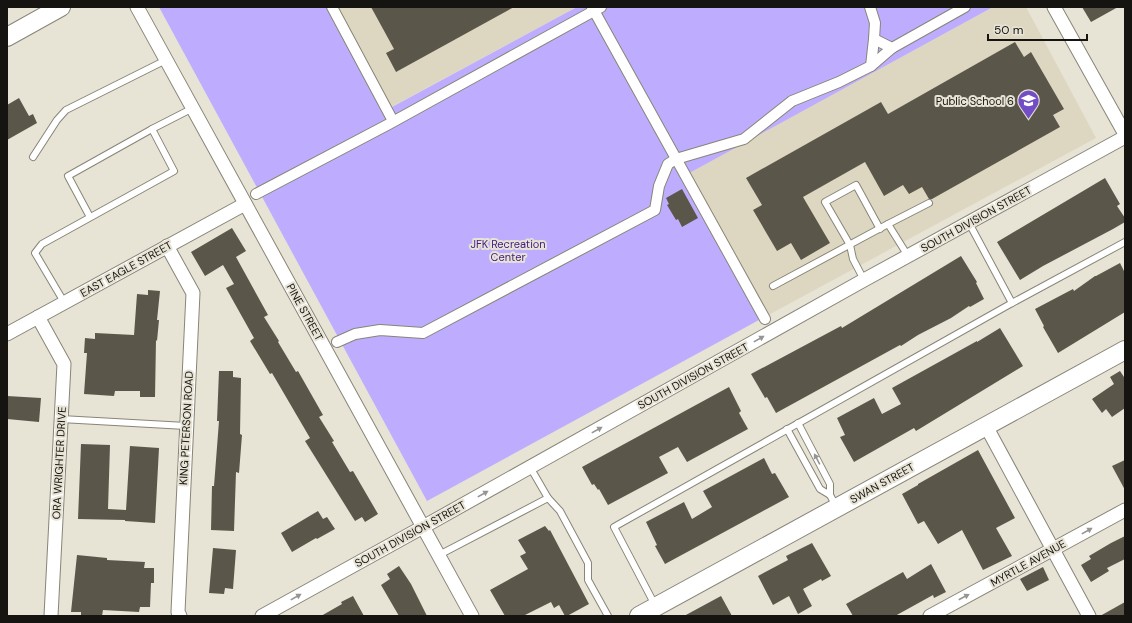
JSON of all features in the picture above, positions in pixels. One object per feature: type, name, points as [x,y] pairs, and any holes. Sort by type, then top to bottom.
[{"type":"main road","points":[[7,37],[61,7]]},
{"type":"main road","name":"SWAN STREET","points":[[639,616],[834,501],[986,426],[1125,350]]},
{"type":"street","name":"PINE STREET","points":[[137,7],[472,616]]},
{"type":"street","points":[[332,7],[393,121]]},
{"type":"street","points":[[870,7],[875,23],[871,66]]},
{"type":"street","points":[[337,342],[355,334],[380,330],[423,333],[655,210],[659,186],[668,164],[676,159],[744,139],[792,101],[839,82],[871,66],[892,48],[965,7]]},
{"type":"street","points":[[1054,7],[1125,134]]},
{"type":"street","points":[[256,194],[393,121],[596,8],[676,159],[765,319]]},
{"type":"street","points":[[874,39],[892,48]]},
{"type":"street","name":"SOUTH DIVISION STREET","points":[[262,616],[530,468],[864,280],[1125,137]]},
{"type":"street","name":"EAST EAGLE STREET","points":[[7,334],[245,204]]},
{"type":"street","name":"KING PETERSON ROAD","points":[[167,246],[192,293],[178,612],[180,616]]},
{"type":"street","name":"ORA WRIGHTER DRIVE","points":[[38,317],[64,364],[51,616]]},
{"type":"street","points":[[986,426],[1089,616]]},
{"type":"street","name":"MYRTLE AVENUE","points":[[930,616],[1125,510]]},
{"type":"lane","points":[[34,157],[57,120],[66,110],[166,60]]},
{"type":"lane","points":[[90,217],[68,176],[192,108]]},
{"type":"lane","points":[[64,302],[35,253],[42,244],[174,171],[152,129]]},
{"type":"lane","points":[[864,280],[853,260],[850,245],[825,202],[856,185],[880,229]]},
{"type":"lane","points":[[773,286],[929,203]]},
{"type":"lane","points":[[969,223],[1012,303]]},
{"type":"lane","points":[[888,224],[908,256]]},
{"type":"lane","points":[[656,607],[614,527],[1012,303],[1125,242]]},
{"type":"lane","points":[[61,419],[186,426]]},
{"type":"lane","points":[[798,423],[830,484],[834,501]]},
{"type":"lane","points":[[787,429],[820,488],[834,501]]},
{"type":"lane","points":[[530,468],[548,498],[560,511],[588,563],[588,580],[608,616]]},
{"type":"lane","points":[[439,555],[548,498]]},
{"type":"shaded area","points":[[337,7],[577,7],[391,107]]},
{"type":"shaded area","points":[[993,7],[1026,7],[1096,138],[759,320],[681,177]]},
{"type":"green space","name":"JFK Recreation Center","points":[[159,7],[337,7],[392,107],[577,7],[993,7],[682,177],[759,320],[427,501]]},
{"type":"building","points":[[371,7],[514,7],[396,72],[386,53],[394,49]]},
{"type":"building","points":[[1082,7],[1118,7],[1091,22]]},
{"type":"building","points":[[1015,42],[1024,57],[1031,52],[1064,109],[1053,115],[1060,127],[932,199],[929,199],[922,187],[909,194],[903,185],[884,196],[865,162],[803,197],[830,243],[801,260],[791,243],[777,251],[753,210],[762,205],[746,178],[881,102],[888,114]]},
{"type":"building","points":[[19,98],[29,116],[33,114],[37,123],[7,140],[7,105]]},
{"type":"building","points":[[1105,178],[1120,204],[1117,206],[1125,218],[1125,222],[1020,280],[997,242]]},
{"type":"building","points":[[682,189],[698,218],[682,227],[678,219],[676,220],[667,205],[669,204],[666,198]]},
{"type":"building","points":[[232,228],[246,251],[236,257],[268,315],[264,317],[296,372],[298,371],[323,415],[319,417],[334,441],[332,442],[350,472],[353,471],[378,514],[365,522],[362,517],[355,521],[305,441],[310,438],[272,373],[270,374],[250,341],[254,338],[226,288],[234,284],[223,265],[205,276],[191,252]]},
{"type":"building","points":[[961,256],[977,282],[976,283],[984,299],[970,307],[969,306],[951,318],[918,335],[901,346],[900,345],[776,413],[751,374],[841,326],[842,328]]},
{"type":"building","points":[[1120,263],[1125,273],[1125,312],[1058,353],[1043,327],[1044,326],[1035,309],[1073,289],[1074,291],[1095,276]]},
{"type":"building","points":[[148,290],[160,291],[157,320],[159,320],[157,341],[156,340],[155,397],[140,397],[140,391],[115,391],[114,396],[84,394],[87,353],[84,353],[85,338],[95,339],[95,333],[134,335],[137,294],[148,295]]},
{"type":"building","points":[[1000,328],[1023,366],[916,431],[914,428],[854,462],[840,437],[845,435],[837,418],[874,398],[882,414],[901,404],[892,388]]},
{"type":"building","points":[[219,371],[233,371],[233,377],[241,378],[240,434],[242,435],[239,473],[236,472],[234,531],[211,530],[212,486],[214,486],[219,421],[217,421]]},
{"type":"building","points":[[1120,371],[1125,377],[1125,408],[1112,417],[1106,409],[1102,413],[1092,399],[1114,384],[1110,377]]},
{"type":"building","points":[[729,387],[741,411],[739,413],[748,429],[687,462],[678,447],[659,457],[668,473],[608,505],[599,489],[598,490],[594,484],[592,485],[582,467]]},
{"type":"building","points":[[7,396],[41,398],[39,422],[7,419]]},
{"type":"building","points":[[81,444],[110,445],[108,509],[126,510],[130,446],[159,448],[155,523],[125,520],[78,519]]},
{"type":"building","points":[[978,450],[1015,518],[996,528],[1012,556],[983,570],[962,530],[938,544],[924,521],[918,524],[902,494]]},
{"type":"building","points":[[764,458],[772,474],[775,473],[789,497],[665,564],[655,546],[657,545],[646,522],[684,502],[692,519],[712,507],[703,491]]},
{"type":"building","points":[[1125,460],[1125,490],[1112,466]]},
{"type":"building","points":[[318,511],[323,519],[327,517],[335,529],[292,552],[281,533]]},
{"type":"building","points":[[545,526],[549,531],[550,530],[589,604],[567,616],[565,616],[559,605],[554,608],[551,602],[523,616],[505,616],[490,590],[528,569],[520,556],[526,553],[518,540]]},
{"type":"building","points":[[1125,536],[1125,559],[1107,568],[1109,571],[1091,582],[1081,565],[1091,559],[1089,556]]},
{"type":"building","points":[[812,543],[831,576],[822,581],[821,579],[803,589],[812,606],[798,614],[789,596],[773,605],[758,576],[788,560],[786,556]]},
{"type":"building","points":[[213,548],[236,550],[233,589],[225,588],[224,594],[209,593]]},
{"type":"building","points":[[77,555],[107,558],[107,560],[145,562],[144,568],[154,568],[154,583],[151,583],[150,607],[140,607],[139,612],[103,610],[102,616],[81,616],[81,612],[71,612]]},
{"type":"building","points":[[931,564],[946,592],[934,598],[933,595],[895,616],[853,616],[846,604],[903,572],[907,579]]},
{"type":"building","points":[[399,566],[411,584],[427,616],[399,616],[381,585],[390,579],[387,574]]},
{"type":"building","points":[[1043,567],[1049,580],[1027,591],[1020,579]]},
{"type":"building","points":[[353,596],[364,616],[321,616],[342,604],[341,602]]},
{"type":"building","points":[[721,596],[732,616],[684,616]]},
{"type":"building","points":[[1125,602],[1125,616],[1100,616]]},
{"type":"place","name":"Public School 6","points":[[1029,120]]}]
